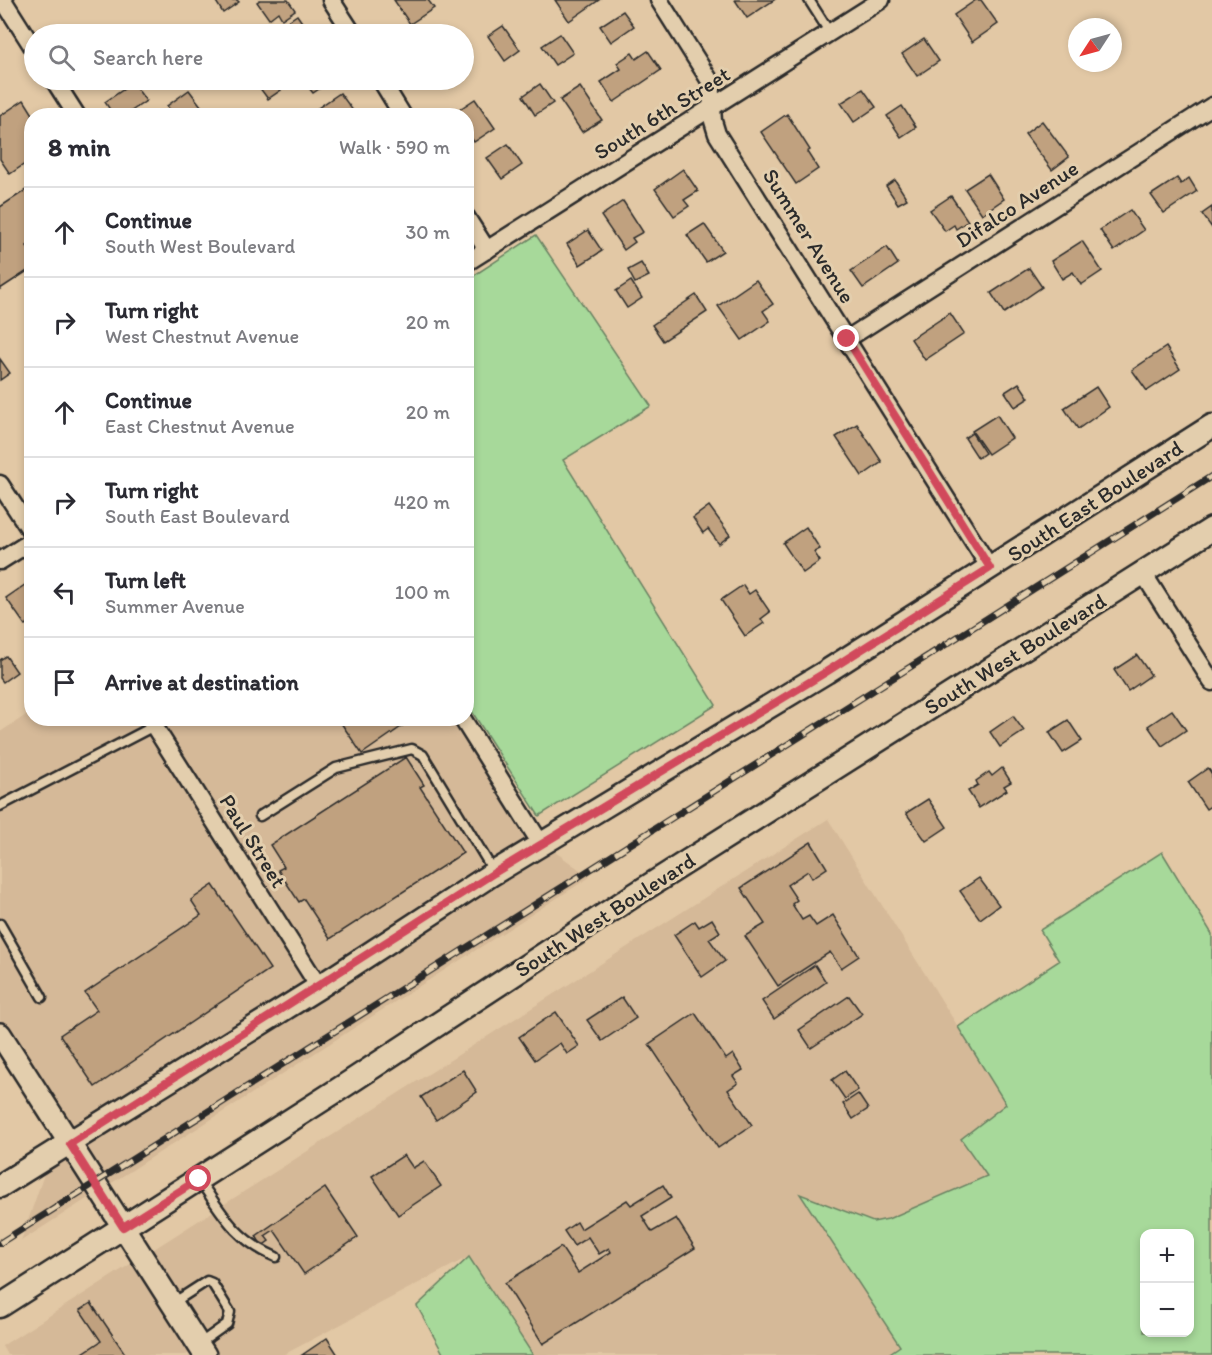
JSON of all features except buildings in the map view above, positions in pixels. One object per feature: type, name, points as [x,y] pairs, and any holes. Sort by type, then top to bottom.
[{"type":"main road","name":"South East Boulevard","points":[[0,1186],[319,987],[494,873],[826,672],[1212,426]]},
{"type":"main road","name":"South West Boulevard","points":[[0,1306],[646,888],[1212,529]]},
{"type":"street","points":[[3,0],[24,33]]},
{"type":"street","points":[[331,0],[347,24]]},
{"type":"street","name":"Summer Avenue","points":[[659,0],[710,81],[717,134],[990,568]]},
{"type":"street","name":"South 6th Street","points":[[474,258],[881,0]]},
{"type":"street","points":[[60,90],[72,108]]},
{"type":"street","points":[[387,90],[398,108]]},
{"type":"street","name":"Difalco Avenue","points":[[847,339],[1212,106]]},
{"type":"street","points":[[474,229],[487,250]]},
{"type":"street","points":[[0,484],[24,521]]},
{"type":"street","points":[[0,561],[24,546]]},
{"type":"street","points":[[1143,573],[1212,682]]},
{"type":"street","name":"Paul Street","points":[[155,726],[319,987]]},
{"type":"street","points":[[467,726],[541,844]]},
{"type":"street","points":[[0,1034],[202,1350]]},
{"type":"lane","points":[[809,0],[830,33]]},
{"type":"lane","points":[[0,806],[145,726]]},
{"type":"lane","points":[[260,816],[336,768],[412,749],[423,755],[494,873]]},
{"type":"lane","points":[[0,924],[42,997]]},
{"type":"lane","points":[[199,1179],[236,1233],[256,1249],[276,1257]]},
{"type":"lane","points":[[172,1304],[203,1282],[212,1282],[230,1312],[229,1321],[202,1350]]},
{"type":"shaded area","points":[[24,717],[24,726],[466,726],[537,839],[590,877],[21,1241],[60,1128],[0,1033],[0,732]]},
{"type":"shaded area","points":[[828,819],[1007,1105],[962,1139],[988,1176],[888,1219],[874,1222],[801,1195],[901,1346],[887,1355],[533,1355],[468,1257],[283,1355],[200,1355],[196,1349],[186,1355],[7,1355],[2,1346]]},
{"type":"green space","points":[[536,235],[651,406],[563,460],[716,705],[539,816],[474,715],[474,275]]},
{"type":"green space","points":[[1162,852],[1212,934],[1212,1355],[887,1355],[900,1346],[800,1194],[873,1222],[888,1219],[987,1176],[961,1139],[1006,1104],[958,1027],[1059,961],[1040,930]]},
{"type":"green space","points":[[469,1257],[533,1355],[444,1355],[417,1306]]},
{"type":"railway","points":[[0,1243],[1212,476]]},
{"type":"route","points":[[199,1179],[123,1227],[70,1144],[319,987],[494,873],[826,672],[990,568],[847,339]]}]
